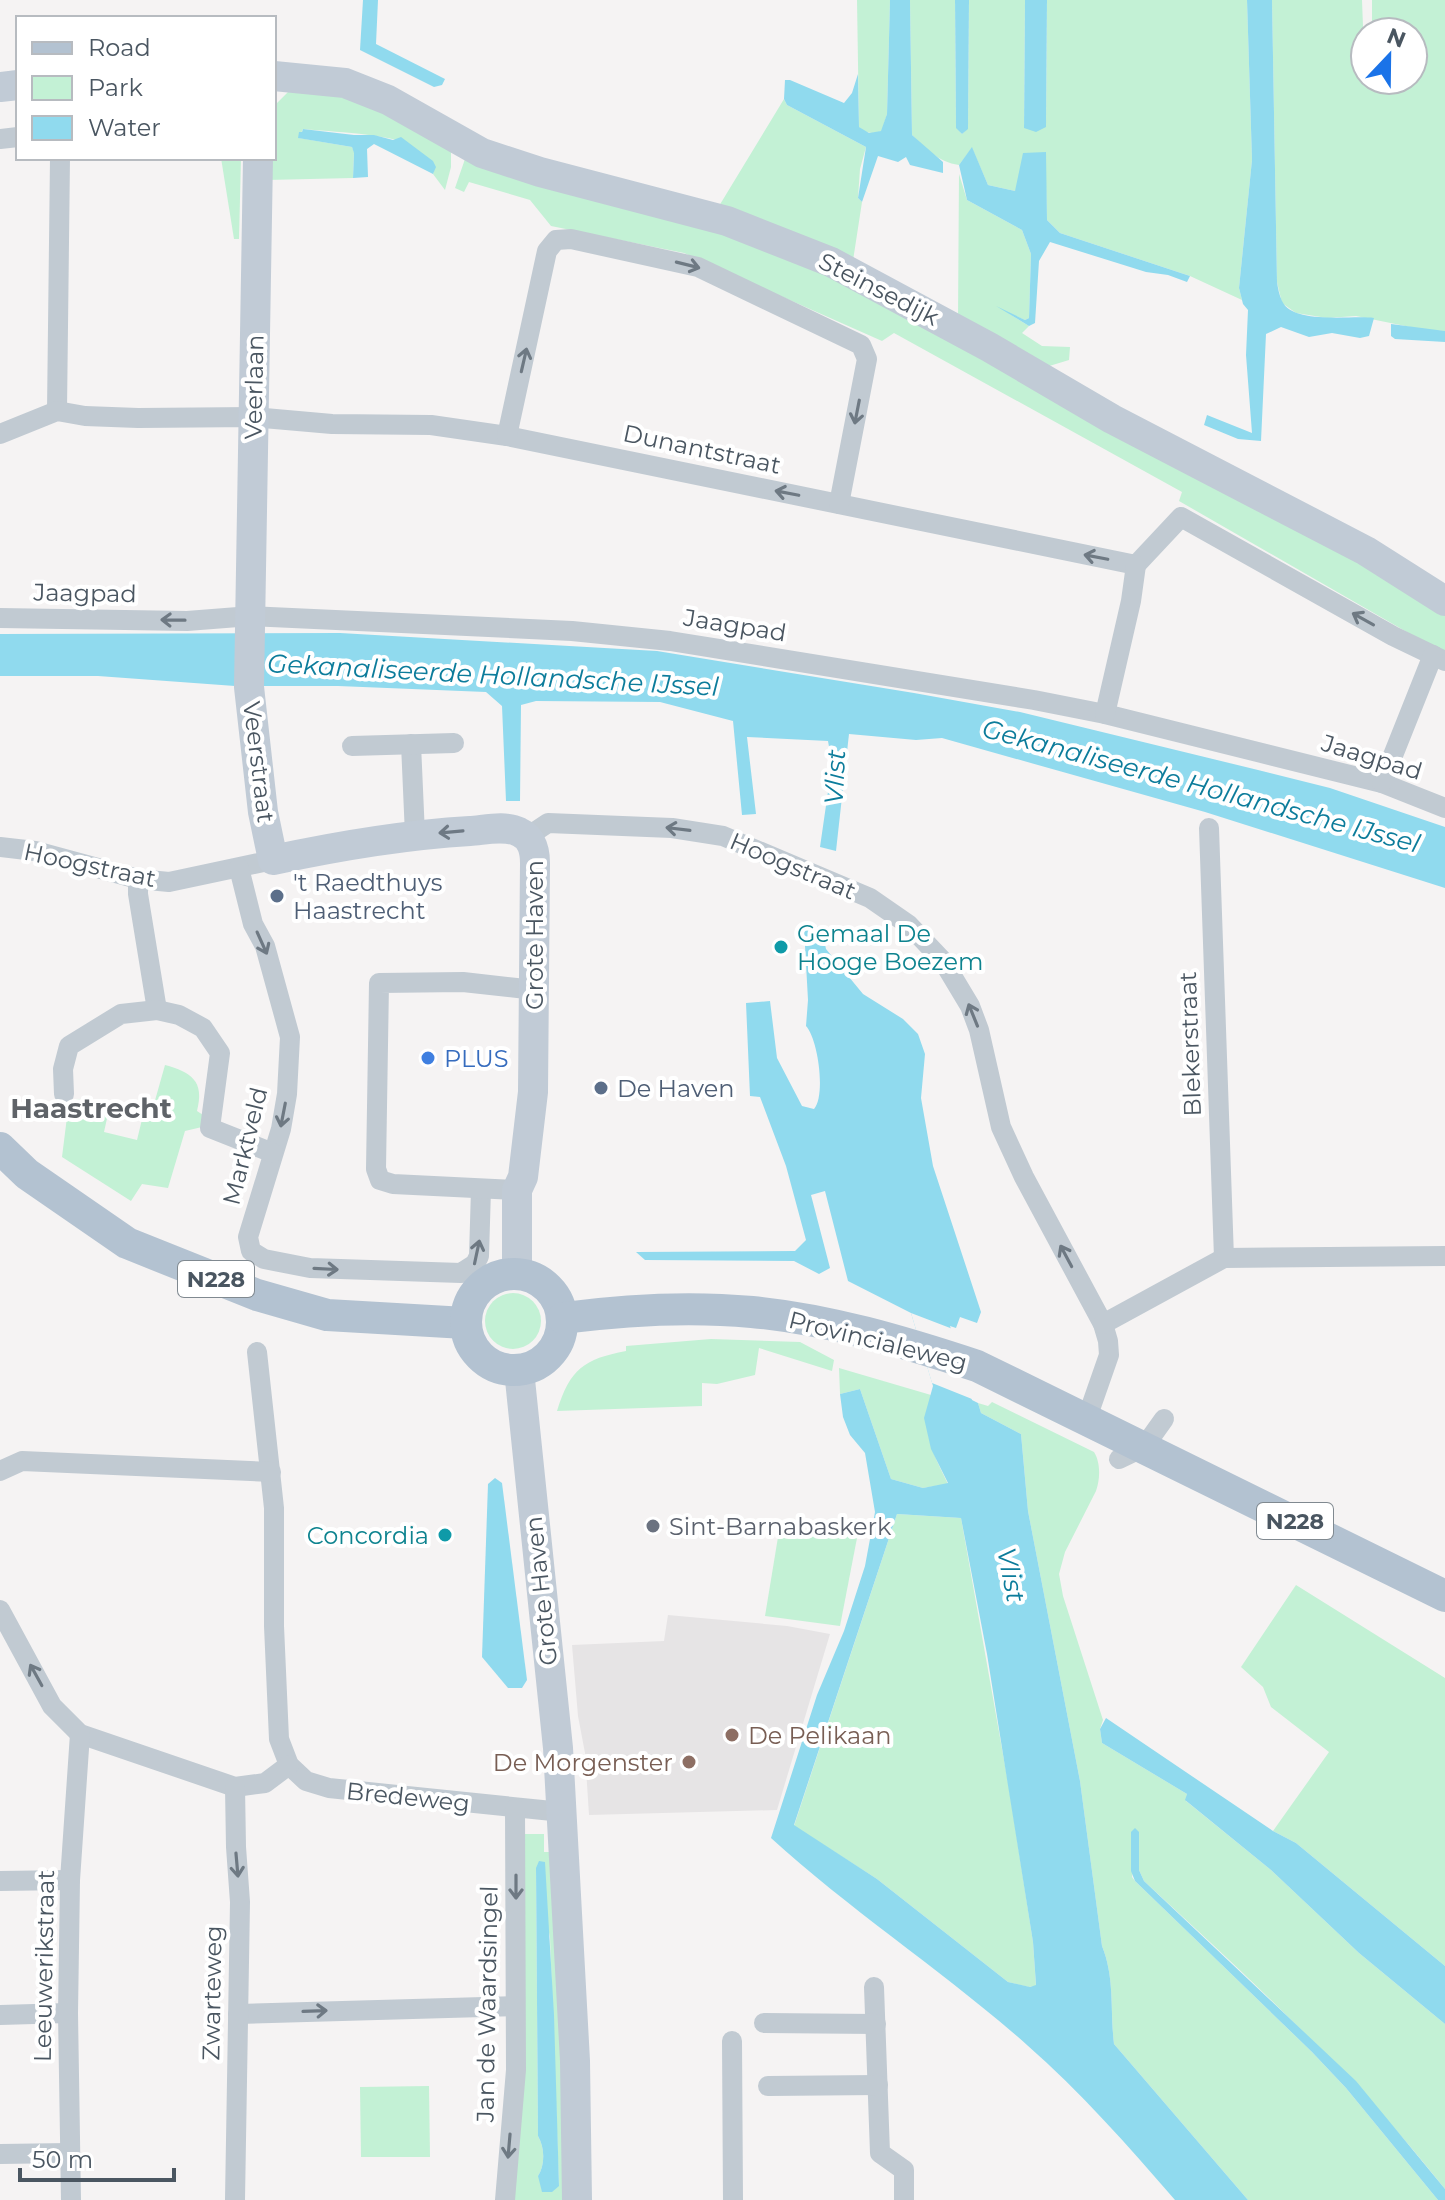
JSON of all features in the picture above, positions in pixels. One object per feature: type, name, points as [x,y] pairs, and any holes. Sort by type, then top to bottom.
[{"type":"main road","name":"N228","points":[[0,1148],[27,1174],[127,1243],[257,1295],[327,1315],[465,1323]]},
{"type":"main road","points":[[517,1273],[534,1277],[548,1287],[558,1301],[563,1318],[556,1347],[534,1366],[519,1370],[503,1369],[488,1363],[476,1353],[468,1339],[465,1323],[467,1307],[480,1287],[501,1274],[517,1273]]},
{"type":"main road","name":"Provincialeweg","points":[[563,1318],[609,1312],[693,1310],[751,1312],[819,1321],[977,1366],[1087,1418]]},
{"type":"main road","name":"N228","points":[[1087,1418],[1132,1453],[1445,1596]]},
{"type":"street","name":"Steinsedijk","points":[[276,76],[345,83],[388,100],[482,153],[540,172],[727,221],[831,262],[989,347],[1112,419],[1366,551],[1445,601]]},
{"type":"street","points":[[0,434],[57,411],[60,160]]},
{"type":"street","name":"Veerlaan","points":[[251,624],[258,160]]},
{"type":"street","points":[[507,436],[547,251],[556,240],[571,239],[698,267],[861,345],[867,359],[839,504]]},
{"type":"street","name":"Dunantstraat","points":[[57,411],[85,416],[138,418],[253,417],[332,424],[431,425],[507,436],[1136,565]]},
{"type":"street","points":[[1105,714],[1131,601],[1136,565],[1181,517],[1393,636],[1439,658],[1382,783]]},
{"type":"street","name":"Jaagpad","points":[[0,618],[572,631],[670,641],[1105,714],[1382,783],[1445,808]]},
{"type":"street","name":"Veerstraat","points":[[251,624],[249,687],[263,812],[273,860]]},
{"type":"street","points":[[352,746],[454,743]]},
{"type":"street","points":[[411,744],[415,835]]},
{"type":"street","name":"Hoogstraat","points":[[0,847],[35,851],[138,879],[169,882],[346,845],[415,835],[506,828],[527,837],[548,823],[672,828],[723,836],[870,898],[909,925],[943,961],[970,1006],[979,1030],[1001,1127],[1024,1177],[1103,1324],[1109,1355],[1087,1418]]},
{"type":"street","name":"Blekerstraat","points":[[1209,828],[1224,1258]]},
{"type":"street","name":"Grote Haven","points":[[517,1273],[517,1190],[523,1177],[533,1092],[535,851],[527,837]]},
{"type":"street","name":"Marktveld","points":[[239,868],[253,924],[265,946],[290,1037],[287,1094],[248,1237],[251,1251],[264,1259],[310,1268],[461,1273],[475,1264],[479,1256],[481,1189]]},
{"type":"street","points":[[138,879],[157,1010]]},
{"type":"street","points":[[517,1190],[393,1184],[380,1180],[376,1169],[379,983],[463,982],[535,990]]},
{"type":"street","points":[[64,1094],[63,1069],[69,1046],[121,1014],[157,1010],[179,1015],[203,1028],[220,1053],[210,1128],[273,1153]]},
{"type":"street","points":[[1103,1324],[1224,1258],[1445,1256]]},
{"type":"street","points":[[0,1610],[52,1706],[80,1734],[235,1787],[265,1783],[289,1765],[279,1739],[271,1472],[257,1352]]},
{"type":"street","name":"Grote Haven","points":[[519,1370],[562,1812]]},
{"type":"street","points":[[1132,1453],[1164,1419]]},
{"type":"street","points":[[0,1471],[22,1461],[271,1472]]},
{"type":"street","name":"Leeuwerikstraat","points":[[71,2200],[68,2013],[70,1880],[80,1734]]},
{"type":"street","name":"Bredeweg","points":[[289,1765],[306,1781],[329,1788],[562,1812]]},
{"type":"street","name":"Zwarteweg","points":[[235,1787],[240,1902],[235,2200]]},
{"type":"street","name":"Jan de Waardsingel","points":[[505,2200],[516,2070],[515,1809]]},
{"type":"street","points":[[562,1812],[575,2061],[577,2200]]},
{"type":"street","points":[[0,1881],[70,1880]]},
{"type":"street","points":[[874,1987],[880,2153],[904,2170],[904,2200]]},
{"type":"street","points":[[238,2014],[515,2006]]},
{"type":"street","points":[[0,2015],[68,2013]]},
{"type":"street","points":[[764,2023],[876,2024]]},
{"type":"street","points":[[732,2041],[733,2200]]},
{"type":"street","points":[[768,2086],[878,2085]]},
{"type":"street","points":[[0,2154],[69,2153]]},
{"type":"shaded area","points":[[668,1615],[787,1626],[830,1634],[777,1810],[589,1815],[572,1645],[664,1641]]},
{"type":"green space","points":[[857,0],[890,0],[887,114],[882,131],[875,133],[859,127]]},
{"type":"green space","points":[[910,0],[955,0],[956,127],[962,134],[968,128],[969,0],[1025,0],[1024,128],[1046,126],[1047,0],[1247,0],[1252,160],[1239,288],[1242,300],[1190,276],[1060,233],[1047,220],[1045,152],[1015,191],[988,185],[972,148],[959,165],[939,158],[923,145],[912,135]]},
{"type":"green space","points":[[1272,0],[1362,0],[1363,16],[1349,16],[1349,96],[1429,96],[1429,16],[1372,16],[1372,0],[1445,0],[1445,331],[1356,316],[1327,318],[1296,313],[1282,303],[1277,282]]},
{"type":"green space","points":[[289,91],[346,91],[451,146],[451,167],[445,190],[433,174],[435,167],[411,146],[389,138],[303,129],[299,138],[352,147],[353,178],[267,180],[267,160],[276,160],[276,104]]},
{"type":"green space","points":[[784,99],[787,105],[866,147],[860,169],[858,198],[862,202],[852,267],[716,211]]},
{"type":"green space","points":[[465,159],[772,244],[1445,608],[1445,654],[1179,501],[1182,492],[894,333],[882,341],[684,253],[551,226],[530,200],[469,182],[464,192],[455,188]]},
{"type":"green space","points":[[221,160],[241,160],[239,239],[234,239]]},
{"type":"green space","points":[[959,174],[967,200],[1022,230],[1031,254],[1029,318],[1025,320],[1008,313],[1029,326],[1022,333],[1042,346],[1070,347],[1069,360],[1046,367],[958,319]]},
{"type":"green space","points":[[165,1065],[194,1079],[199,1092],[197,1111],[203,1115],[202,1127],[185,1131],[168,1188],[142,1184],[131,1201],[62,1157],[69,1101],[85,1100],[95,1104],[108,1114],[104,1132],[137,1140],[146,1103],[154,1104]]},
{"type":"green space","points":[[513,1293],[533,1301],[541,1321],[533,1341],[513,1349],[493,1341],[485,1321],[493,1301]]},
{"type":"green space","points":[[711,1339],[800,1342],[834,1360],[832,1371],[759,1348],[755,1375],[717,1384],[702,1383],[702,1406],[557,1411],[567,1385],[589,1362],[626,1351],[626,1346]]},
{"type":"green space","points":[[839,1368],[931,1395],[928,1431],[948,1484],[923,1488],[891,1479],[860,1389],[840,1394]]},
{"type":"green space","points":[[992,1402],[1094,1452],[1098,1461],[1096,1491],[1065,1552],[1059,1574],[1063,1596],[1103,1720],[1100,1729],[1102,1743],[1187,1794],[1186,1801],[1271,1870],[1359,1953],[1445,2024],[1445,2189],[1338,2067],[1144,1881],[1139,1870],[1139,1832],[1132,1877],[1312,2052],[1346,2088],[1438,2200],[1248,2200],[1114,2044],[1110,1982],[1102,1946],[1080,1781],[1028,1511],[1021,1434],[981,1413],[978,1403],[988,1406]]},
{"type":"green space","points":[[897,1514],[961,1518],[1009,1788],[1033,1942],[1036,1986],[1008,1982],[877,1879],[794,1826]]},
{"type":"green space","points":[[780,1525],[857,1538],[840,1626],[765,1616]]},
{"type":"green space","points":[[1296,1585],[1445,1678],[1445,1966],[1296,1843],[1273,1831],[1329,1752],[1271,1707],[1263,1687],[1241,1667]]},
{"type":"green space","points":[[521,1834],[544,1834],[544,1852],[549,1852],[553,1879],[567,2200],[511,2200]],"holes":[[[536,1869],[550,1937],[559,2186],[538,2176],[543,2156],[538,2136]]]},
{"type":"green space","points":[[429,2086],[430,2157],[361,2157],[360,2087]]},
{"type":"water","points":[[363,0],[378,0],[376,44],[445,79],[442,85],[434,87],[360,50]]},
{"type":"water","points":[[890,0],[910,0],[912,135],[943,162],[943,173],[910,165],[906,157],[898,162],[878,156],[862,202],[858,198],[866,147],[787,105],[784,99],[785,80],[844,103],[852,93],[858,74],[859,127],[869,133],[881,131],[887,114]]},
{"type":"water","points":[[955,0],[969,0],[968,129],[962,134],[956,128]]},
{"type":"water","points":[[1025,0],[1047,0],[1046,127],[1036,132],[1024,128]]},
{"type":"water","points":[[1247,0],[1272,0],[1277,282],[1281,299],[1288,308],[1310,316],[1374,318],[1369,336],[1360,338],[1332,333],[1309,337],[1281,327],[1266,334],[1261,441],[1238,439],[1204,425],[1207,415],[1252,433],[1246,355],[1248,310],[1239,288],[1252,160]]},
{"type":"water","points":[[303,129],[374,135],[393,140],[401,137],[433,161],[436,167],[433,174],[374,144],[367,149],[368,177],[353,178],[352,147],[298,138]]},
{"type":"water","points":[[972,147],[988,185],[1015,191],[1023,153],[1046,152],[1047,220],[1060,233],[1190,276],[1187,282],[1050,242],[1039,261],[1035,323],[1029,326],[996,306],[1025,320],[1029,318],[1031,254],[1022,230],[967,200],[959,165]]},
{"type":"water","points":[[1391,324],[1445,331],[1445,342],[1395,339],[1391,336]]},
{"type":"water","points":[[340,633],[657,651],[1020,712],[1330,788],[1445,827],[1445,888],[1205,812],[942,738],[916,740],[849,734],[836,851],[820,847],[832,764],[828,741],[747,737],[756,814],[742,815],[733,721],[660,702],[536,701],[521,705],[520,801],[506,801],[502,706],[486,692],[338,686],[235,686],[98,676],[0,676],[0,634]]},
{"type":"water","name":"Vlist","points":[[821,926],[826,949],[863,994],[903,1019],[918,1034],[925,1054],[921,1098],[933,1166],[981,1312],[977,1323],[960,1317],[956,1328],[950,1326],[972,1400],[978,1403],[981,1413],[1021,1434],[1028,1511],[1080,1781],[1102,1946],[1110,1982],[1114,2044],[1248,2200],[1175,2200],[1085,2100],[1027,2045],[771,1838],[817,1695],[844,1631],[865,1566],[875,1512],[865,1453],[850,1435],[843,1417],[840,1394],[860,1389],[891,1479],[923,1488],[948,1483],[931,1449],[924,1418],[933,1386],[911,1313],[848,1281],[825,1191],[811,1195],[830,1268],[819,1274],[794,1261],[645,1260],[636,1252],[795,1251],[806,1240],[786,1166],[760,1097],[750,1096],[746,1003],[770,1001],[777,1058],[802,1106],[814,1109],[818,1102],[820,1080],[814,1042],[806,1026],[808,1000],[804,928]],"holes":[[[897,1514],[961,1518],[987,1654],[1033,1942],[1036,1985],[1030,1987],[1008,1982],[877,1879],[794,1825]]]},
{"type":"water","points":[[495,1478],[502,1483],[527,1680],[522,1688],[508,1688],[482,1657],[488,1484]]},
{"type":"water","points":[[1106,1718],[1273,1831],[1296,1843],[1445,1966],[1445,2024],[1359,1953],[1271,1870],[1185,1800],[1187,1794],[1102,1743],[1100,1729]]},
{"type":"water","points":[[1135,1828],[1139,1832],[1139,1870],[1144,1881],[1356,2081],[1445,2189],[1445,2200],[1438,2200],[1346,2088],[1312,2052],[1135,1881],[1131,1871],[1131,1832]]},
{"type":"water","points":[[539,1861],[545,1862],[554,2015],[559,2186],[552,2192],[542,2192],[538,2176],[543,2156],[538,2136],[536,1868]]},
{"type":"pier","points":[[911,1313],[958,1331],[976,1398],[982,1403],[932,1383]]},
{"type":"place","name":"'t Raedthuys Haastrecht","points":[[277,896]]},
{"type":"place","name":"Gemaal De Hooge Boezem","points":[[781,947]]},
{"type":"place","name":"PLUS","points":[[428,1058]]},
{"type":"place","name":"De Haven","points":[[601,1088]]},
{"type":"place","name":"Sint-Barnabaskerk","points":[[653,1526]]},
{"type":"place","name":"Concordia","points":[[445,1535]]},
{"type":"place","name":"De Pelikaan","points":[[732,1735]]},
{"type":"place","name":"De Morgenster","points":[[689,1762]]},
{"type":"district","name":"Haastrecht","points":[[91,1108]]},
{"type":"water label","name":"Gekanaliseerde Hollandsche IJssel","points":[[493,675]]},
{"type":"water label","name":"Gekanaliseerde Hollandsche IJssel","points":[[1201,786]]}]
